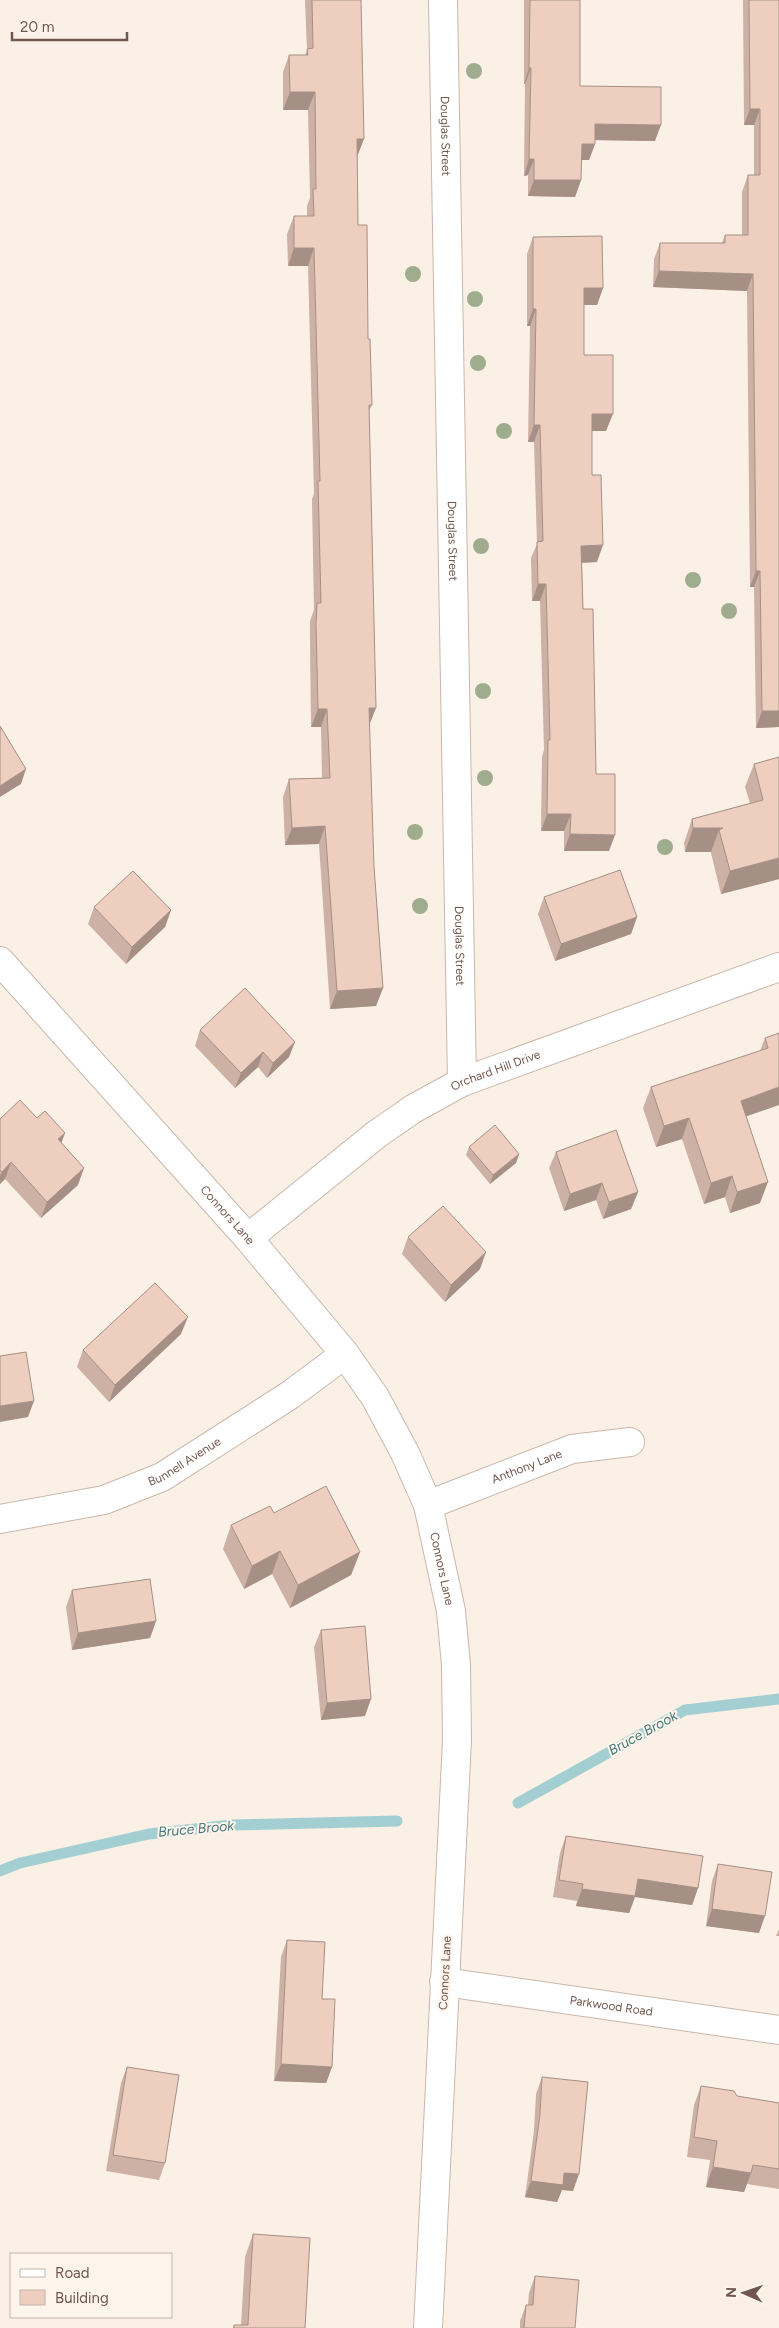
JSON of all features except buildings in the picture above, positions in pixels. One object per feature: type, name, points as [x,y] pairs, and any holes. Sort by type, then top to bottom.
[{"type":"street","name":"Douglas Street","points":[[443,0],[462,1082]]},
{"type":"street","name":"Connors Lane","points":[[0,962],[248,1238],[345,1354],[375,1397],[428,1505],[451,1610],[456,1665],[457,1740],[428,2328]]},
{"type":"street","name":"Orchard Hill Drive","points":[[248,1238],[378,1134],[413,1109],[462,1082],[779,967]]},
{"type":"street","name":"Bunnell Avenue","points":[[0,1519],[104,1500],[162,1477],[290,1395],[345,1354]]},
{"type":"street","name":"Anthony Lane","points":[[428,1505],[572,1450],[630,1442]]},
{"type":"street","name":"Parkwood Road","points":[[444,1982],[779,2030]]},
{"type":"waterway","name":"Bruce Brook","points":[[518,1803],[685,1710],[779,1699]]},
{"type":"waterway","name":"Bruce Brook","points":[[0,1871],[20,1863],[149,1834],[232,1825],[397,1821]]}]
